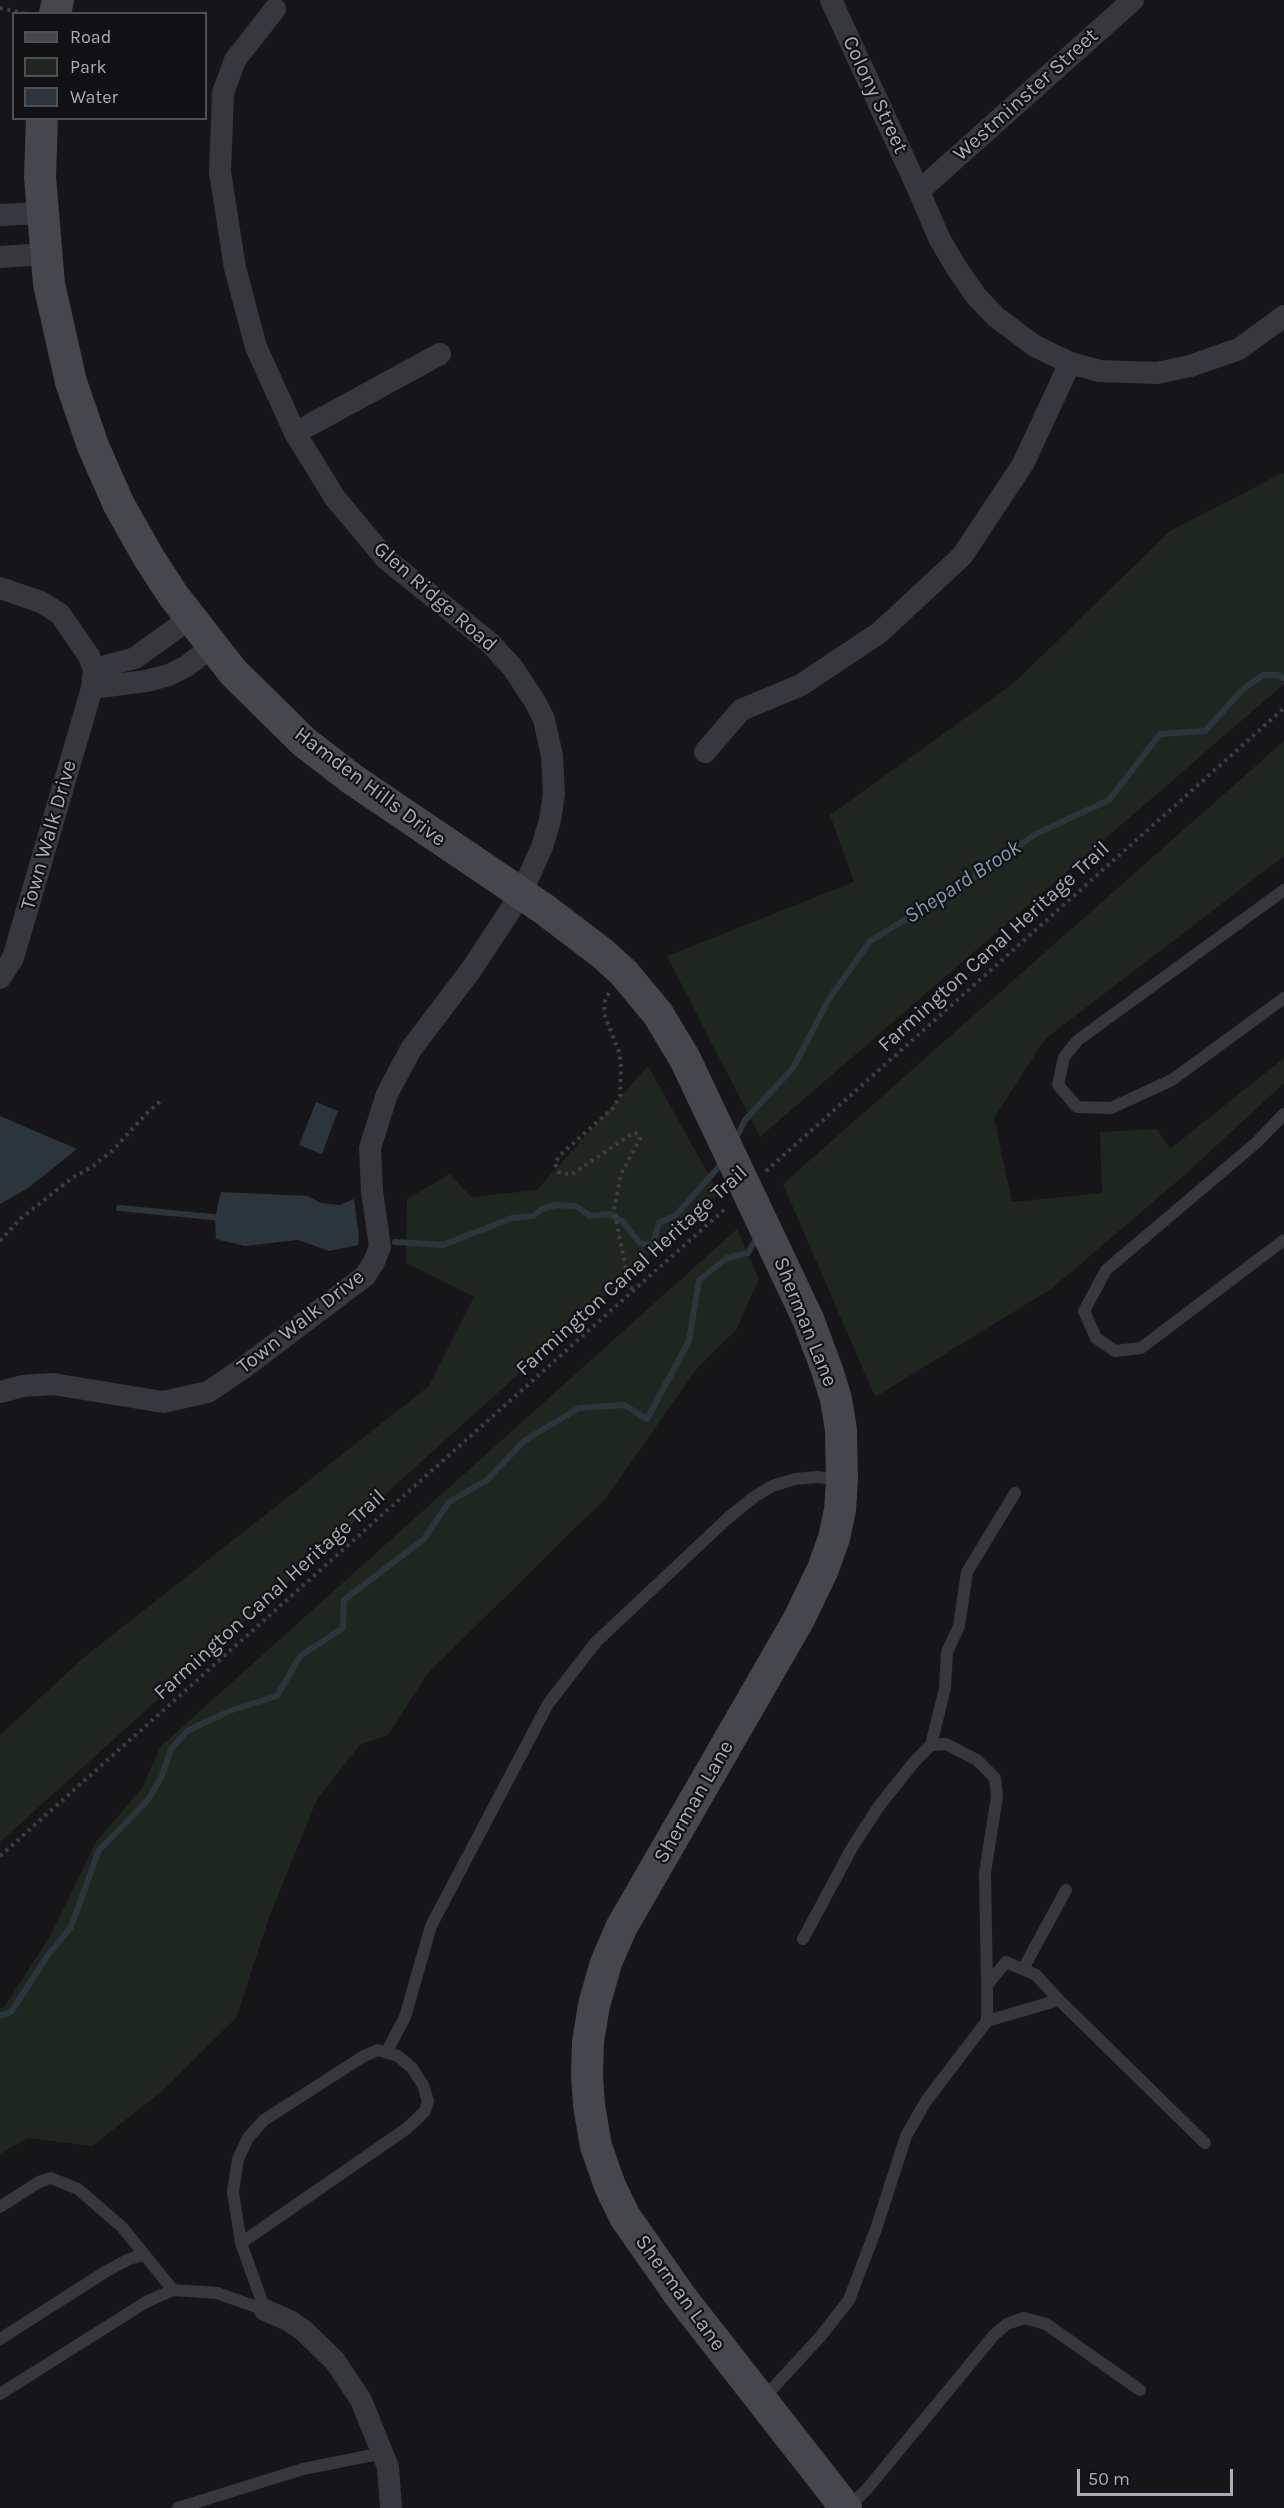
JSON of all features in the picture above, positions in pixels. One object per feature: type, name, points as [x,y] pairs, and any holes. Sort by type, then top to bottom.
[{"type":"street","name":"Colony Street","points":[[831,0],[920,191],[939,238],[976,296],[996,317],[1035,346],[1070,363],[1100,371],[1157,373],[1190,366],[1239,349],[1284,316]]},
{"type":"street","name":"Westminster Street","points":[[920,191],[1133,0]]},
{"type":"street","name":"Glen Ridge Road","points":[[275,9],[235,60],[223,93],[220,172],[235,268],[256,347],[295,433],[335,498],[386,559],[489,642],[513,668],[544,719],[552,756],[550,820],[542,847],[521,894]]},
{"type":"street","name":"Hamden Hills Drive","points":[[42,120],[40,177],[45,254],[55,321],[70,382],[93,446],[120,505],[148,558],[189,619],[211,647],[257,697],[304,742],[412,822],[576,932],[624,973],[658,1014],[685,1059]]},
{"type":"street","points":[[0,215],[42,213]]},
{"type":"street","points":[[0,257],[45,254]]},
{"type":"street","points":[[295,433],[440,354]]},
{"type":"street","points":[[705,752],[741,710],[801,685],[879,633],[962,556],[1023,465],[1070,363]]},
{"type":"street","points":[[0,588],[41,602],[60,614],[89,656],[94,679]]},
{"type":"street","points":[[94,679],[135,658],[189,619]]},
{"type":"street","points":[[94,679],[146,681],[169,675],[187,666],[211,647]]},
{"type":"street","name":"Town Walk Drive","points":[[0,978],[13,958],[94,679]]},
{"type":"street","name":"Town Walk Drive","points":[[0,1392],[23,1386],[54,1384],[163,1402],[208,1392],[365,1276],[380,1247],[372,1191],[370,1148],[387,1094],[411,1049],[471,970],[521,894]]},
{"type":"street","name":"Sherman Lane","points":[[685,1059],[808,1319],[827,1370],[836,1399],[841,1430],[840,1510],[823,1569],[799,1619],[621,1928],[600,1984],[588,2042],[589,2105],[596,2146],[610,2186],[625,2217],[681,2297],[847,2508]]},
{"type":"street","points":[[265,2310],[290,2321],[304,2331],[335,2361],[361,2400],[388,2467],[391,2508]]},
{"type":"lane","points":[[1284,890],[1078,1040],[1064,1057],[1058,1085],[1077,1107],[1111,1108],[1172,1080],[1284,998]]},
{"type":"lane","points":[[1284,1114],[1256,1143],[1106,1270],[1084,1311],[1096,1338],[1115,1351],[1141,1348],[1284,1240]]},
{"type":"lane","points":[[387,2051],[405,2017],[431,1926],[548,1704],[596,1642],[728,1518],[754,1497],[772,1486],[795,1479],[818,1477],[842,1480]]},
{"type":"lane","points":[[803,1939],[853,1846],[879,1806],[931,1745],[945,1688],[946,1652],[959,1626],[967,1572],[1015,1493]]},
{"type":"lane","points":[[931,1745],[946,1744],[977,1760],[995,1778],[997,1796],[985,1873],[987,2021]]},
{"type":"lane","points":[[1023,1969],[1066,1890]]},
{"type":"lane","points":[[987,1985],[1006,1962],[1036,1975],[1205,2143]]},
{"type":"lane","points":[[761,2401],[820,2337],[849,2300],[876,2229],[906,2136],[926,2101],[987,2021],[1059,2000]]},
{"type":"lane","points":[[241,2243],[406,2129],[425,2111],[428,2101],[423,2085],[412,2068],[398,2056],[378,2050],[364,2056],[264,2120],[248,2138],[238,2159],[233,2192],[241,2243],[265,2310]]},
{"type":"lane","points":[[0,2207],[39,2182],[51,2178],[78,2189],[122,2227],[173,2290]]},
{"type":"lane","points":[[0,2339],[105,2272],[129,2259],[144,2255]]},
{"type":"lane","points":[[0,2394],[146,2302],[173,2290],[217,2293],[265,2310]]},
{"type":"lane","points":[[847,2508],[867,2489],[994,2335],[1007,2324],[1024,2318],[1046,2324],[1140,2390]]},
{"type":"lane","points":[[178,2508],[303,2469],[383,2453]]},
{"type":"path","points":[[0,8],[18,12]]},
{"type":"path","name":"Farmington Canal Heritage Trail","points":[[758,1179],[1284,708]]},
{"type":"path","points":[[624,973],[604,1003],[605,1016],[619,1052],[620,1096],[613,1108],[559,1156],[555,1164],[559,1172],[571,1175],[636,1132],[640,1139],[621,1174],[614,1209],[629,1285],[633,1290]]},
{"type":"path","points":[[0,1241],[20,1219],[72,1178],[92,1167],[113,1150],[163,1099]]},
{"type":"path","name":"Farmington Canal Heritage Trail","points":[[0,1856],[733,1201]]},
{"type":"green space","points":[[1284,472],[1284,684],[760,1137],[667,956],[854,882],[830,815],[1014,683],[1170,531]]},
{"type":"green space","points":[[1284,741],[1284,856],[1045,1039],[994,1118],[1012,1202],[1102,1193],[1100,1132],[1157,1129],[1170,1149],[1284,1058],[1284,1083],[1189,1171],[1051,1289],[875,1397],[783,1184]]},
{"type":"green space","points":[[648,1066],[719,1193],[0,1842],[0,1735],[82,1659],[429,1386],[474,1297],[406,1263],[407,1199],[450,1174],[471,1197],[537,1190]]},
{"type":"green space","points":[[737,1229],[759,1279],[736,1330],[698,1367],[606,1498],[428,1673],[388,1735],[360,1745],[317,1799],[270,1915],[236,2018],[160,2093],[92,2146],[28,2138],[0,2154],[0,2008],[4,2007],[49,1938],[96,1842],[142,1788],[161,1746]]},
{"type":"water","points":[[316,1102],[338,1111],[322,1154],[299,1145]]},
{"type":"water","points":[[0,1116],[77,1149],[27,1189],[0,1204]]},
{"type":"water","points":[[221,1192],[307,1196],[321,1203],[340,1205],[354,1199],[358,1245],[329,1251],[298,1240],[245,1246],[216,1239],[215,1218]]},
{"type":"waterway","name":"Shepard Brook","points":[[735,1141],[745,1120],[793,1068],[829,999],[870,941],[966,883],[1036,834],[1109,800],[1160,734],[1205,731],[1243,689],[1263,675],[1278,675],[1284,678]]},
{"type":"waterway","points":[[395,1242],[443,1245],[512,1218],[533,1216],[542,1209],[556,1205],[576,1206],[590,1216],[609,1214],[622,1221],[640,1243],[652,1246],[659,1223],[676,1215],[723,1162]]},
{"type":"waterway","points":[[119,1208],[223,1218]]},
{"type":"waterway","name":"Shepard Brook","points":[[0,2016],[11,2012],[48,1955],[71,1927],[99,1850],[148,1800],[162,1776],[171,1749],[187,1731],[232,1710],[277,1696],[300,1656],[343,1628],[344,1600],[424,1539],[449,1502],[487,1480],[524,1441],[579,1408],[624,1405],[647,1419],[689,1341],[699,1280],[727,1258],[748,1253],[757,1237]]}]
